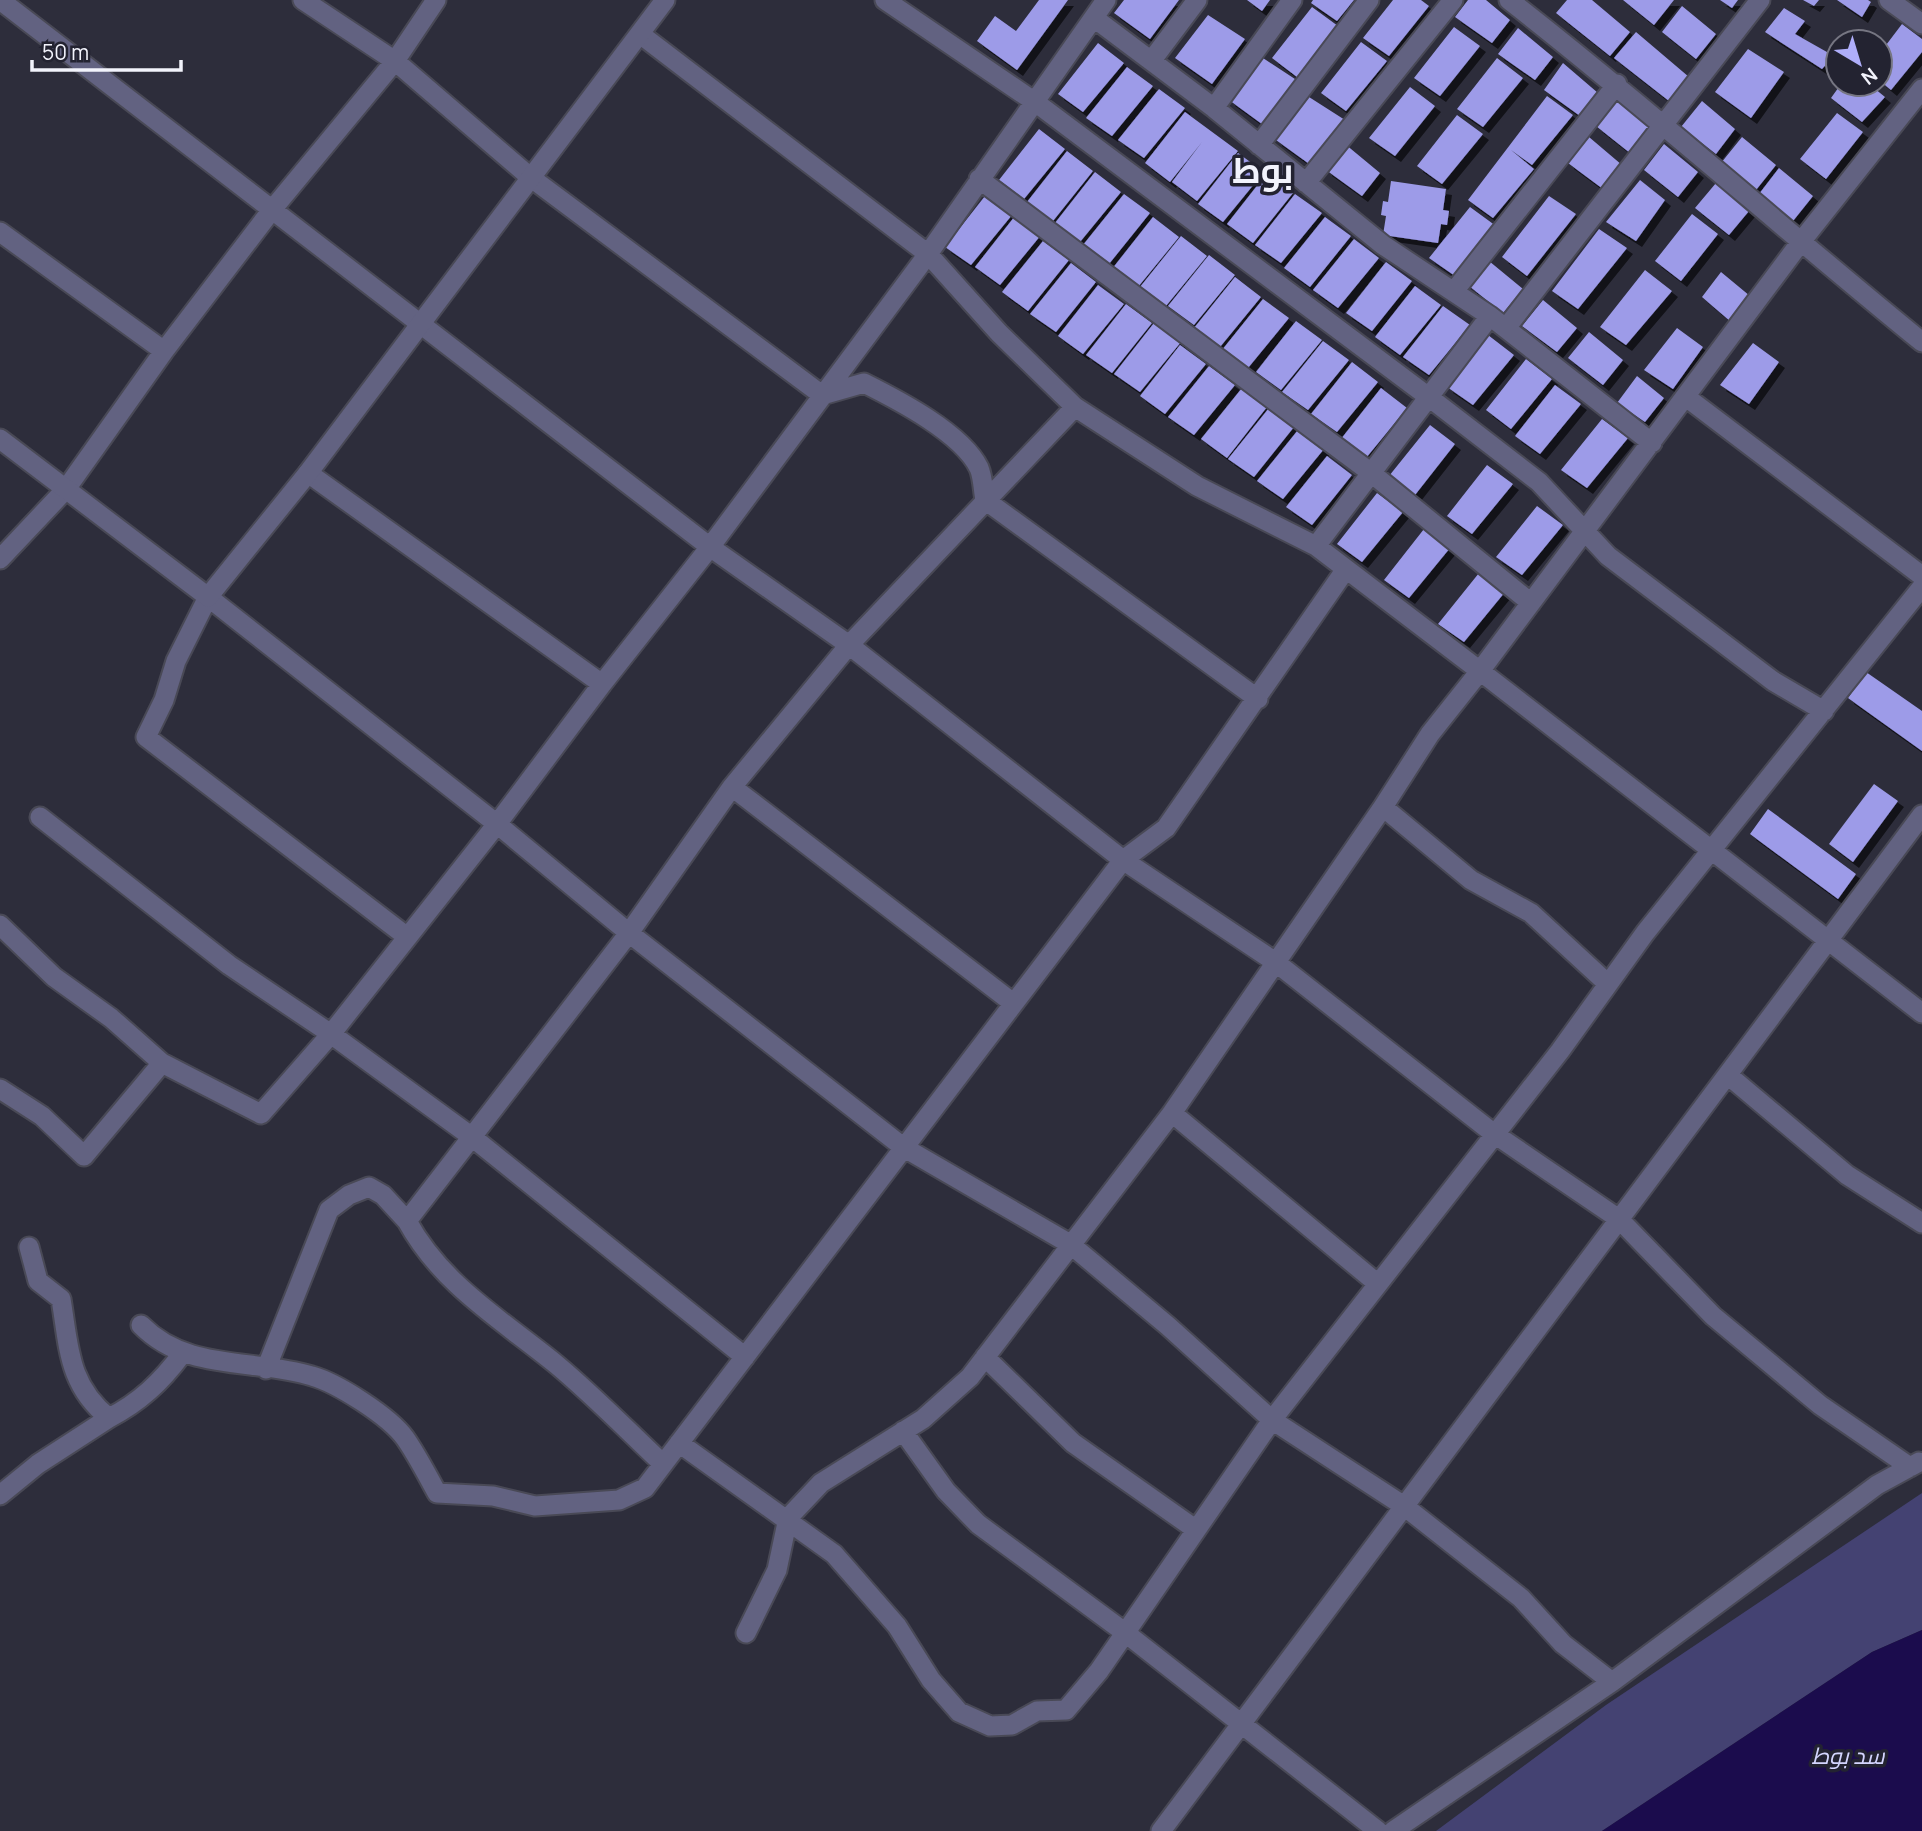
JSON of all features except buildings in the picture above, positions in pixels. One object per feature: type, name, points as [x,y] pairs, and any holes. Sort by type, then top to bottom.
[{"type":"street","points":[[0,0],[710,547],[849,645],[1123,860],[1274,961],[1493,1133],[1619,1219],[1713,1316],[1820,1405],[1916,1464]]},
{"type":"street","points":[[303,0],[395,61],[530,177],[822,395]]},
{"type":"street","points":[[0,559],[66,489],[163,351],[271,211],[395,61],[436,0]]},
{"type":"street","points":[[406,936],[146,737],[163,700],[176,661],[208,597],[308,474],[665,0]]},
{"type":"street","points":[[885,0],[1035,103],[1430,398],[1539,482],[1608,556],[1773,681],[1824,710]]},
{"type":"street","points":[[0,925],[54,977],[111,1018],[162,1063],[261,1114],[331,1034],[710,547],[928,254],[1106,0]]},
{"type":"street","points":[[1152,60],[1197,0]]},
{"type":"street","points":[[1214,108],[1292,0]]},
{"type":"street","points":[[1259,145],[1369,0]]},
{"type":"street","points":[[1306,183],[1453,0]]},
{"type":"street","points":[[1509,0],[1617,84],[1800,243],[1922,342]]},
{"type":"street","points":[[1506,328],[1760,0]]},
{"type":"street","points":[[1889,0],[1922,24]]},
{"type":"street","points":[[1094,18],[1214,108],[1383,245],[1455,290],[1652,443]]},
{"type":"street","points":[[640,34],[928,254],[999,333],[1075,407],[1197,486],[1315,546],[1922,1013]]},
{"type":"street","points":[[1455,290],[1617,84]]},
{"type":"street","points":[[746,1633],[777,1570],[788,1518],[821,1483],[923,1419],[970,1377],[1172,1112],[1383,807],[1430,734],[1652,443],[1800,243],[1915,114],[1922,89]]},
{"type":"street","points":[[979,179],[1370,472],[1531,603]]},
{"type":"street","points":[[0,232],[163,351]]},
{"type":"street","points":[[1315,546],[1490,316]]},
{"type":"street","points":[[822,395],[864,383],[891,397],[955,439],[979,468],[985,500],[1258,699]]},
{"type":"street","points":[[1686,397],[1922,576]]},
{"type":"street","points":[[407,1222],[629,933],[732,787],[849,645],[1075,407]]},
{"type":"street","points":[[0,439],[208,597],[497,824],[629,933],[903,1147],[1070,1244],[1168,1326],[1272,1420],[1404,1506],[1521,1598],[1563,1644],[1612,1682]]},
{"type":"street","points":[[308,474],[602,684]]},
{"type":"street","points":[[141,1325],[156,1341],[183,1354],[312,1376],[360,1401],[403,1436],[437,1493],[493,1496],[535,1506],[620,1500],[645,1488],[1123,860],[1166,828],[1346,569]]},
{"type":"street","points":[[680,1443],[732,1483],[788,1518],[834,1554],[897,1626],[931,1680],[959,1712],[990,1726],[1012,1725],[1037,1711],[1066,1710],[1099,1671],[1124,1631],[1272,1420],[1493,1133],[1560,1051],[1608,984],[1712,850],[1922,587]]},
{"type":"street","points":[[732,787],[1013,1003]]},
{"type":"street","points":[[1383,807],[1471,880],[1531,913],[1608,984]]},
{"type":"street","points":[[1161,1831],[1922,816]]},
{"type":"street","points":[[40,817],[229,965],[331,1034],[472,1137],[745,1357]]},
{"type":"street","points":[[0,1088],[42,1116],[84,1156],[162,1063]]},
{"type":"street","points":[[1729,1076],[1847,1175],[1922,1223]]},
{"type":"street","points":[[1172,1112],[1378,1284]]},
{"type":"street","points":[[266,1369],[329,1210],[349,1195],[369,1187],[383,1195],[407,1222],[422,1249],[467,1297],[558,1366],[663,1464]]},
{"type":"street","points":[[29,1247],[38,1280],[61,1299],[71,1369],[94,1406],[109,1418]]},
{"type":"street","points":[[0,1494],[37,1464],[109,1418],[135,1405],[162,1380],[183,1354]]},
{"type":"street","points":[[985,1356],[1038,1412],[1073,1443],[1195,1529]]},
{"type":"street","points":[[904,1432],[946,1491],[978,1524],[1124,1631],[1377,1831]]},
{"type":"street","points":[[1393,1831],[1612,1682],[1877,1485],[1916,1464]]},
{"type":"shaded area","points":[[1922,1493],[1922,1630],[1872,1652],[1602,1831],[1436,1831],[1606,1705]]},
{"type":"water","name":"سد بوط","points":[[1922,1630],[1922,1831],[1602,1831],[1872,1652]]},
{"type":"district","name":"بوط","points":[[1263,171]]}]
